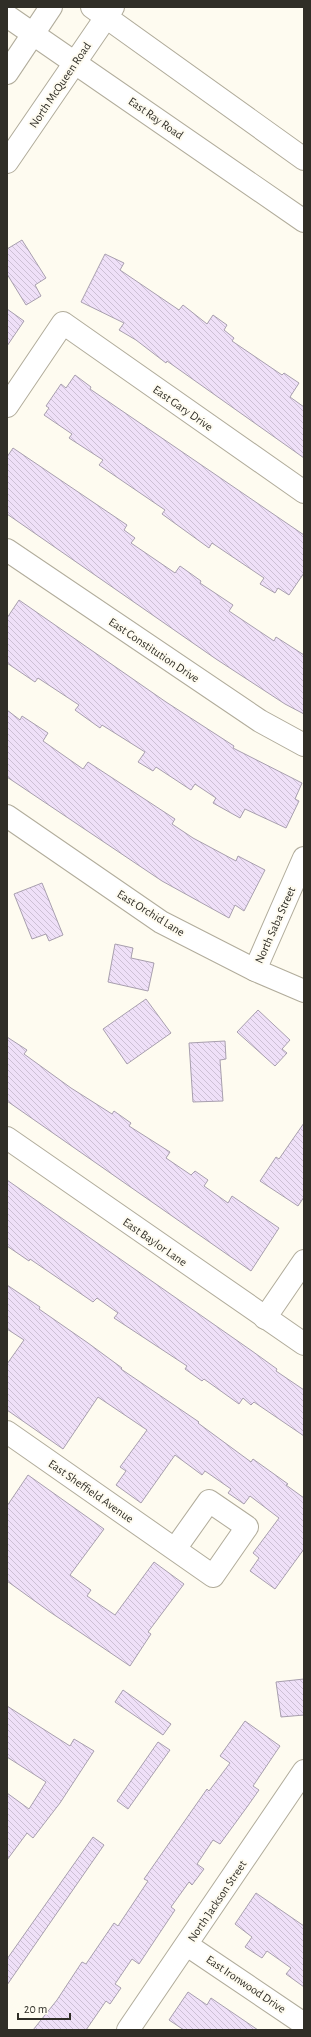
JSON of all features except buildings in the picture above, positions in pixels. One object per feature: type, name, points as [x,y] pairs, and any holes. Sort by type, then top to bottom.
[{"type":"street","points":[[7,73],[52,7]]},
{"type":"street","points":[[104,10],[304,159]]},
{"type":"street","name":"North McQueen Road","points":[[7,162],[75,63],[104,10]]},
{"type":"street","name":"East Ray Road","points":[[7,16],[304,220]]},
{"type":"street","name":"East Gary Drive","points":[[7,406],[63,323],[304,492]]},
{"type":"street","name":"East Constitution Drive","points":[[7,550],[260,721],[304,746]]},
{"type":"street","name":"East Orchid Lane","points":[[7,816],[161,922],[255,970],[304,991]]},
{"type":"street","name":"North Saba Street","points":[[255,970],[304,858]]},
{"type":"street","name":"East Baylor Lane","points":[[7,1138],[304,1344]]},
{"type":"street","points":[[265,1318],[304,1261]]},
{"type":"street","name":"East Sheffield Avenue","points":[[7,1432],[175,1549]]},
{"type":"street","name":"North Jackson Street","points":[[128,2030],[304,1771]]},
{"type":"street","name":"East Ironwood Drive","points":[[187,1944],[304,2024]]}]
